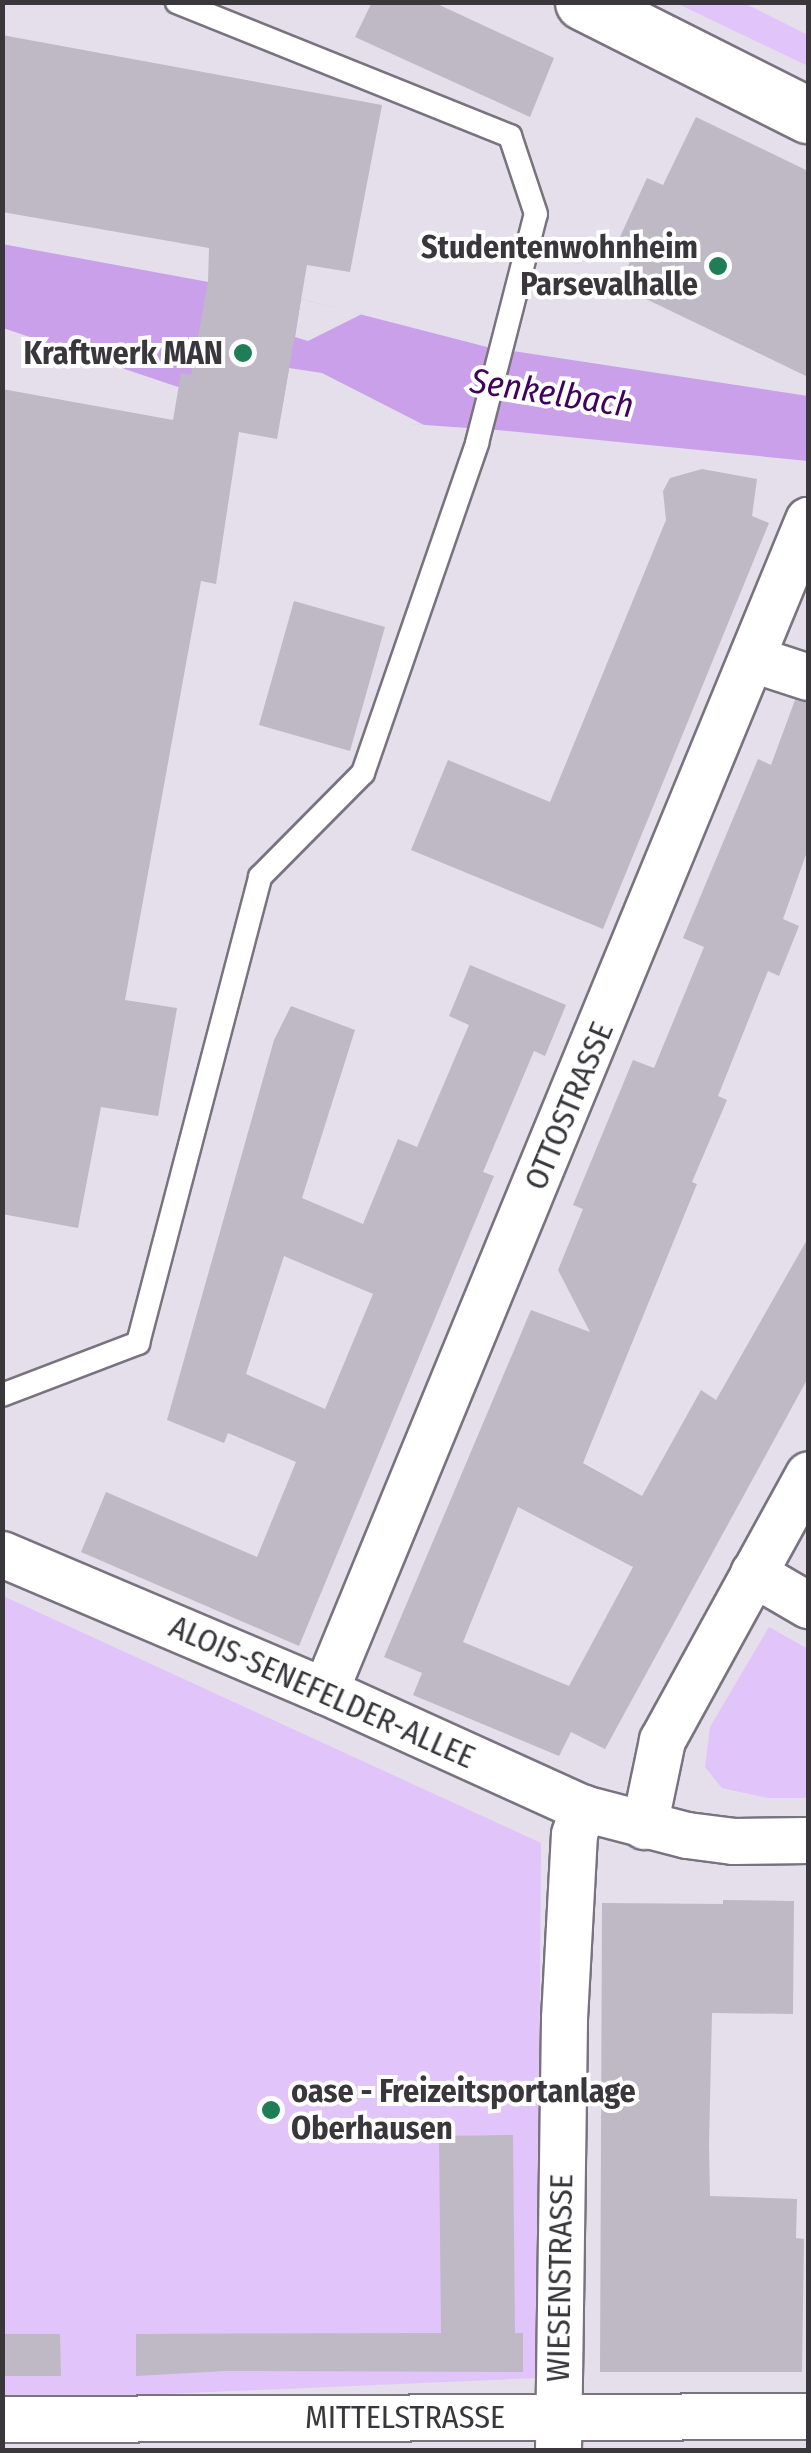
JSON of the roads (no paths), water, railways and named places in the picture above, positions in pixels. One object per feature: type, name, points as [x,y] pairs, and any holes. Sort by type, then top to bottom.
[{"type":"street","points":[[584,3],[808,115]]},
{"type":"street","name":"OTTOSTRASSE","points":[[324,1691],[808,520]]},
{"type":"street","points":[[753,659],[808,677]]},
{"type":"street","points":[[644,1826],[662,1740],[808,1474]]},
{"type":"street","name":"ALOIS-SENEFELDER-ALLEE","points":[[2,1554],[324,1691],[583,1808],[644,1826],[733,1841],[808,1840]]},
{"type":"street","points":[[753,1572],[808,1606]]},
{"type":"street","name":"WIESENSTRASSE","points":[[558,2433],[565,2000],[574,1834],[583,1808]]},
{"type":"street","name":"MITTELSTRASSE","points":[[2,2419],[160,2434],[558,2433],[808,2416]]},
{"type":"lane","points":[[2,1395],[138,1342],[260,876],[362,773],[476,444],[536,214],[510,136],[177,2]]},
{"type":"water","name":"Senkelbach","points":[[2,244],[301,299],[487,347],[808,396],[808,461],[497,430],[281,415],[175,386],[3,328]]},
{"type":"place","name":"Studentenwohnheim Parsevalhalle","points":[[718,266]]},
{"type":"place","name":"Kraftwerk MAN","points":[[243,353]]},
{"type":"place","name":"oase - Freizeitsportanlage Oberhausen","points":[[271,2110]]}]
